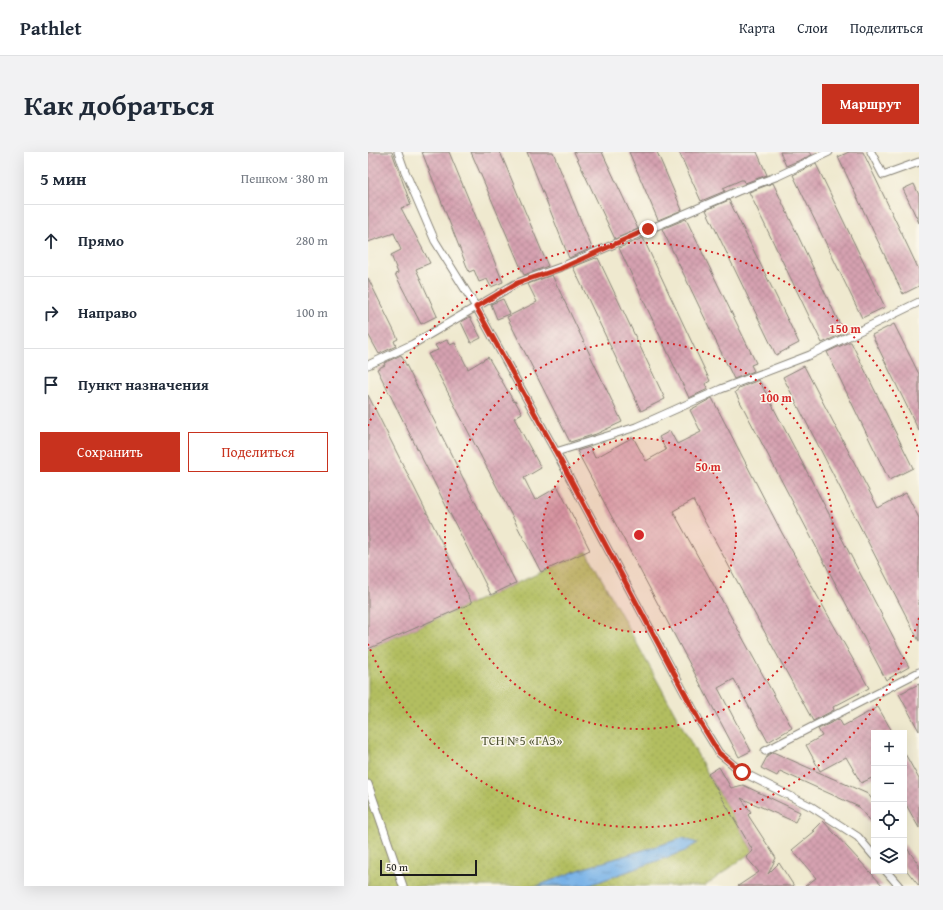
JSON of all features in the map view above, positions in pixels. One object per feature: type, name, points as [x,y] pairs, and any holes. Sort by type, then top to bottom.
[{"type":"lane","points":[[398,152],[435,242],[476,307],[556,452],[700,722],[719,753],[742,772],[812,807],[858,837],[871,852]]},
{"type":"lane","points":[[368,365],[413,344],[517,283],[562,268],[723,197],[778,176],[829,152]]},
{"type":"lane","points":[[871,152],[883,175],[919,162]]},
{"type":"lane","points":[[556,452],[636,428],[722,389],[810,355],[919,302]]},
{"type":"lane","points":[[765,751],[919,672]]},
{"type":"lane","points":[[368,784],[403,886]]},
{"type":"lane","points":[[889,874],[899,886]]},
{"type":"green space","name":"ТСН №5 «ГАЗ»","points":[[587,552],[708,774],[753,851],[705,886],[368,886],[368,649]]},
{"type":"water","points":[[683,838],[697,843],[685,851],[587,886],[537,886],[581,869]]},
{"type":"building","points":[[368,152],[392,152],[411,205],[401,208],[430,263],[416,269],[437,316],[421,324],[395,274],[398,273],[391,255],[401,250],[394,233],[368,242]]},
{"type":"building","points":[[422,152],[449,152],[503,282],[491,287],[487,279],[479,282],[474,270],[469,272]]},
{"type":"building","points":[[471,152],[500,152],[548,266],[524,275]]},
{"type":"building","points":[[527,152],[553,152],[592,248],[569,258]]},
{"type":"building","points":[[574,152],[602,152],[638,229],[615,239]]},
{"type":"building","points":[[629,152],[657,152],[682,210],[658,220]]},
{"type":"building","points":[[679,152],[757,152],[767,175],[745,183],[744,180],[741,180],[723,188],[725,191],[701,201]]},
{"type":"building","points":[[780,152],[810,152],[812,155],[786,166]]},
{"type":"building","points":[[849,152],[863,152],[919,270],[919,286],[903,294],[838,157]]},
{"type":"building","points":[[816,164],[885,307],[862,318],[793,175]]},
{"type":"building","points":[[773,183],[844,333],[822,343],[749,192]]},
{"type":"building","points":[[914,184],[919,195],[919,223],[903,189]]},
{"type":"building","points":[[729,200],[799,343],[776,355],[706,210]]},
{"type":"building","points":[[686,219],[756,363],[751,365],[754,371],[734,379],[662,229]]},
{"type":"building","points":[[643,238],[710,381],[705,384],[708,389],[689,398],[619,248]]},
{"type":"building","points":[[598,258],[665,399],[641,411],[573,267]]},
{"type":"building","points":[[552,275],[622,422],[596,434],[570,442],[507,317],[537,302],[528,284]]},
{"type":"building","points":[[368,278],[398,339],[394,341],[396,346],[379,354],[368,334]]},
{"type":"building","points":[[503,299],[510,314],[497,319],[491,304]]},
{"type":"building","points":[[470,317],[481,338],[471,343],[461,322]]},
{"type":"building","points":[[894,324],[919,374],[919,431],[872,335]]},
{"type":"building","points":[[447,340],[450,345],[455,343],[468,369],[488,357],[522,413],[514,418],[541,468],[524,478],[535,500],[558,487],[590,550],[541,572],[428,354],[438,350],[435,345]]},
{"type":"building","points":[[851,342],[913,468],[889,480],[827,352]]},
{"type":"building","points":[[401,355],[516,583],[491,595],[377,369],[385,365],[384,363]]},
{"type":"building","points":[[804,366],[878,508],[906,493],[919,518],[919,641],[783,377]]},
{"type":"building","points":[[759,380],[909,667],[886,680],[735,392],[739,388]]},
{"type":"building","points":[[368,395],[472,603],[368,649]]},
{"type":"building","points":[[712,398],[782,533],[869,688],[833,707],[834,710],[813,721],[693,500],[673,511],[792,728],[768,742],[734,679],[718,688],[751,751],[739,757],[577,451],[590,447],[595,458],[633,437],[646,461],[666,450],[659,437],[670,431],[677,444],[701,432],[690,410]]},
{"type":"building","points":[[919,684],[919,731],[899,694]]},
{"type":"building","points":[[878,707],[891,730],[871,730],[871,778],[861,783],[846,757],[820,771],[806,745],[822,736],[818,729],[839,719],[843,726]]},
{"type":"building","points":[[773,752],[868,794],[871,798],[871,823],[859,807],[780,771],[777,776],[761,768],[768,755]]},
{"type":"building","points":[[907,757],[919,779],[919,828],[907,806]]},
{"type":"building","points":[[719,767],[731,788],[743,785],[800,812],[795,822],[741,798],[751,812],[748,815],[776,858],[768,874],[779,863],[794,886],[738,886],[759,872],[746,857],[753,851],[708,774]]},
{"type":"building","points":[[823,821],[883,886],[805,886],[816,878],[792,850],[815,831],[813,831]]},
{"type":"building","points":[[907,848],[919,865],[919,886],[907,871]]},
{"type":"route","points":[[648,229],[562,268],[517,283],[476,307],[556,452],[700,722],[719,753],[742,772]]}]
